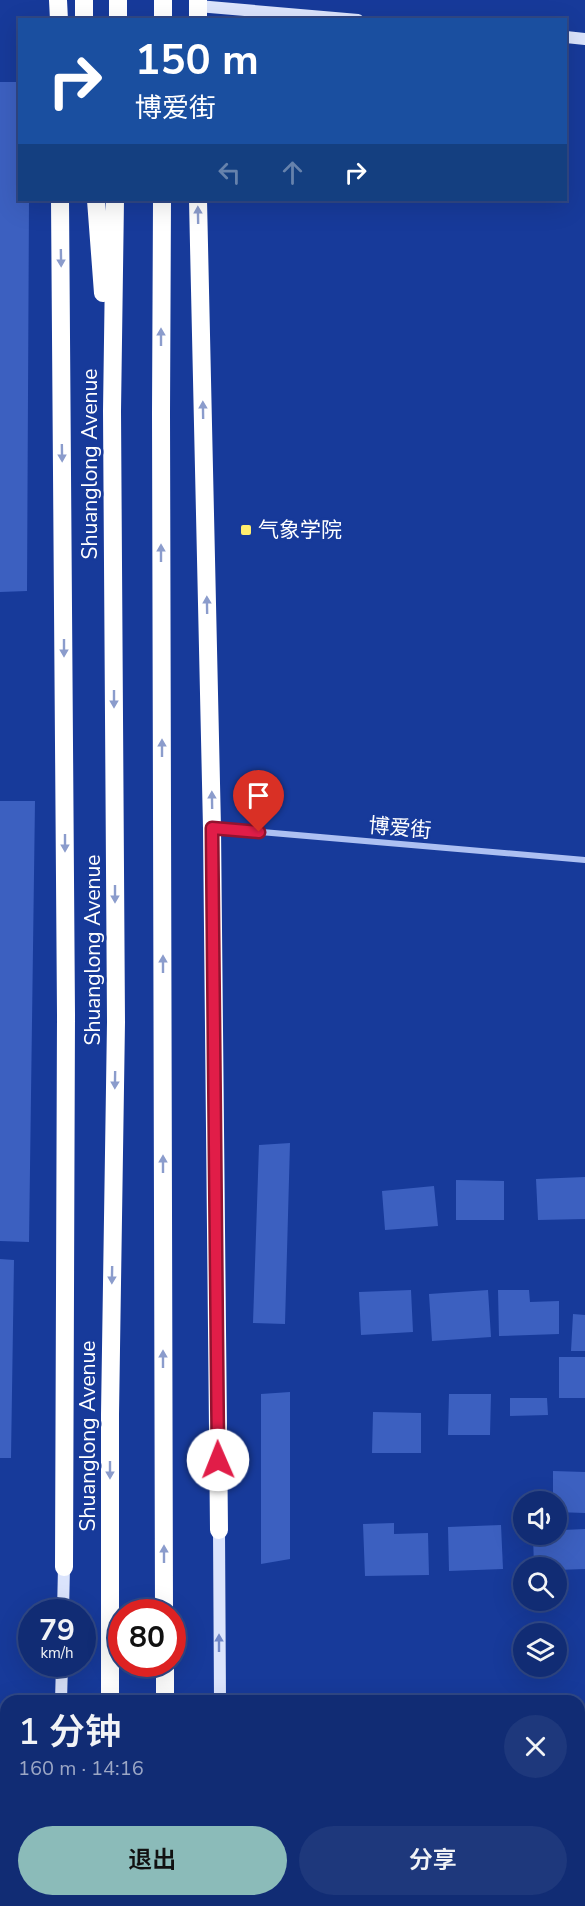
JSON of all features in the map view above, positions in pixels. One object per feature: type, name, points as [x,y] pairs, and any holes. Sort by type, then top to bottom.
[{"type":"highway","points":[[58,0],[59,18]]},
{"type":"highway","points":[[84,0],[84,18]]},
{"type":"highway","points":[[118,0],[118,18]]},
{"type":"highway","points":[[163,18],[164,0]]},
{"type":"highway","name":"Shuanglong Avenue","points":[[60,201],[66,1003],[63,1567]]},
{"type":"highway","points":[[96,201],[112,411]]},
{"type":"highway","name":"Shuanglong Avenue","points":[[110,1695],[110,1414],[116,1022],[112,411],[115,201]]},
{"type":"highway","points":[[162,201],[164,1599]]},
{"type":"highway","points":[[198,201],[212,828],[219,1530]]},
{"type":"highway","points":[[165,1677],[165,1695]]},
{"type":"street","points":[[198,9],[329,18]]},
{"type":"street","points":[[567,37],[585,39]]},
{"type":"street","name":"博爱街","points":[[212,828],[585,861]]},
{"type":"street","points":[[219,1530],[220,1695]]},
{"type":"street","points":[[63,1567],[63,1599]]},
{"type":"street","points":[[61,1695],[62,1677]]},
{"type":"building","points":[[0,82],[18,82],[18,201],[29,201],[27,591],[0,592]]},
{"type":"building","points":[[0,801],[35,801],[29,1242],[0,1241]]},
{"type":"building","points":[[290,1143],[285,1324],[253,1323],[259,1145]]},
{"type":"building","points":[[585,1177],[585,1219],[538,1220],[536,1179]]},
{"type":"building","points":[[456,1180],[504,1181],[504,1220],[456,1220]]},
{"type":"building","points":[[434,1186],[438,1226],[385,1230],[382,1191]]},
{"type":"building","points":[[0,1259],[14,1260],[11,1458],[0,1458]]},
{"type":"building","points":[[411,1290],[413,1332],[361,1335],[359,1292]]},
{"type":"building","points":[[488,1290],[491,1337],[432,1341],[429,1294]]},
{"type":"building","points":[[498,1290],[529,1290],[530,1302],[559,1301],[559,1334],[499,1336]]},
{"type":"building","points":[[573,1314],[585,1315],[585,1351],[571,1351]]},
{"type":"building","points":[[559,1357],[585,1357],[585,1398],[559,1398]]},
{"type":"building","points":[[290,1392],[290,1559],[261,1564],[261,1394]]},
{"type":"building","points":[[449,1394],[491,1394],[490,1435],[448,1435]]},
{"type":"building","points":[[510,1398],[547,1398],[548,1415],[510,1416]]},
{"type":"building","points":[[373,1412],[421,1413],[421,1453],[372,1453]]},
{"type":"building","points":[[553,1471],[585,1472],[585,1513],[567,1512],[567,1491],[553,1491]]},
{"type":"building","points":[[394,1523],[394,1534],[428,1533],[429,1575],[365,1576],[363,1524]]},
{"type":"building","points":[[501,1525],[503,1569],[449,1571],[448,1527]]},
{"type":"building","points":[[585,1529],[585,1569],[567,1570],[567,1557],[534,1557],[533,1545],[567,1545],[567,1530]]},
{"type":"place","name":"气象学院","points":[[246,530]]},
{"type":"route","points":[[218,1460],[212,828],[259,832]]}]
